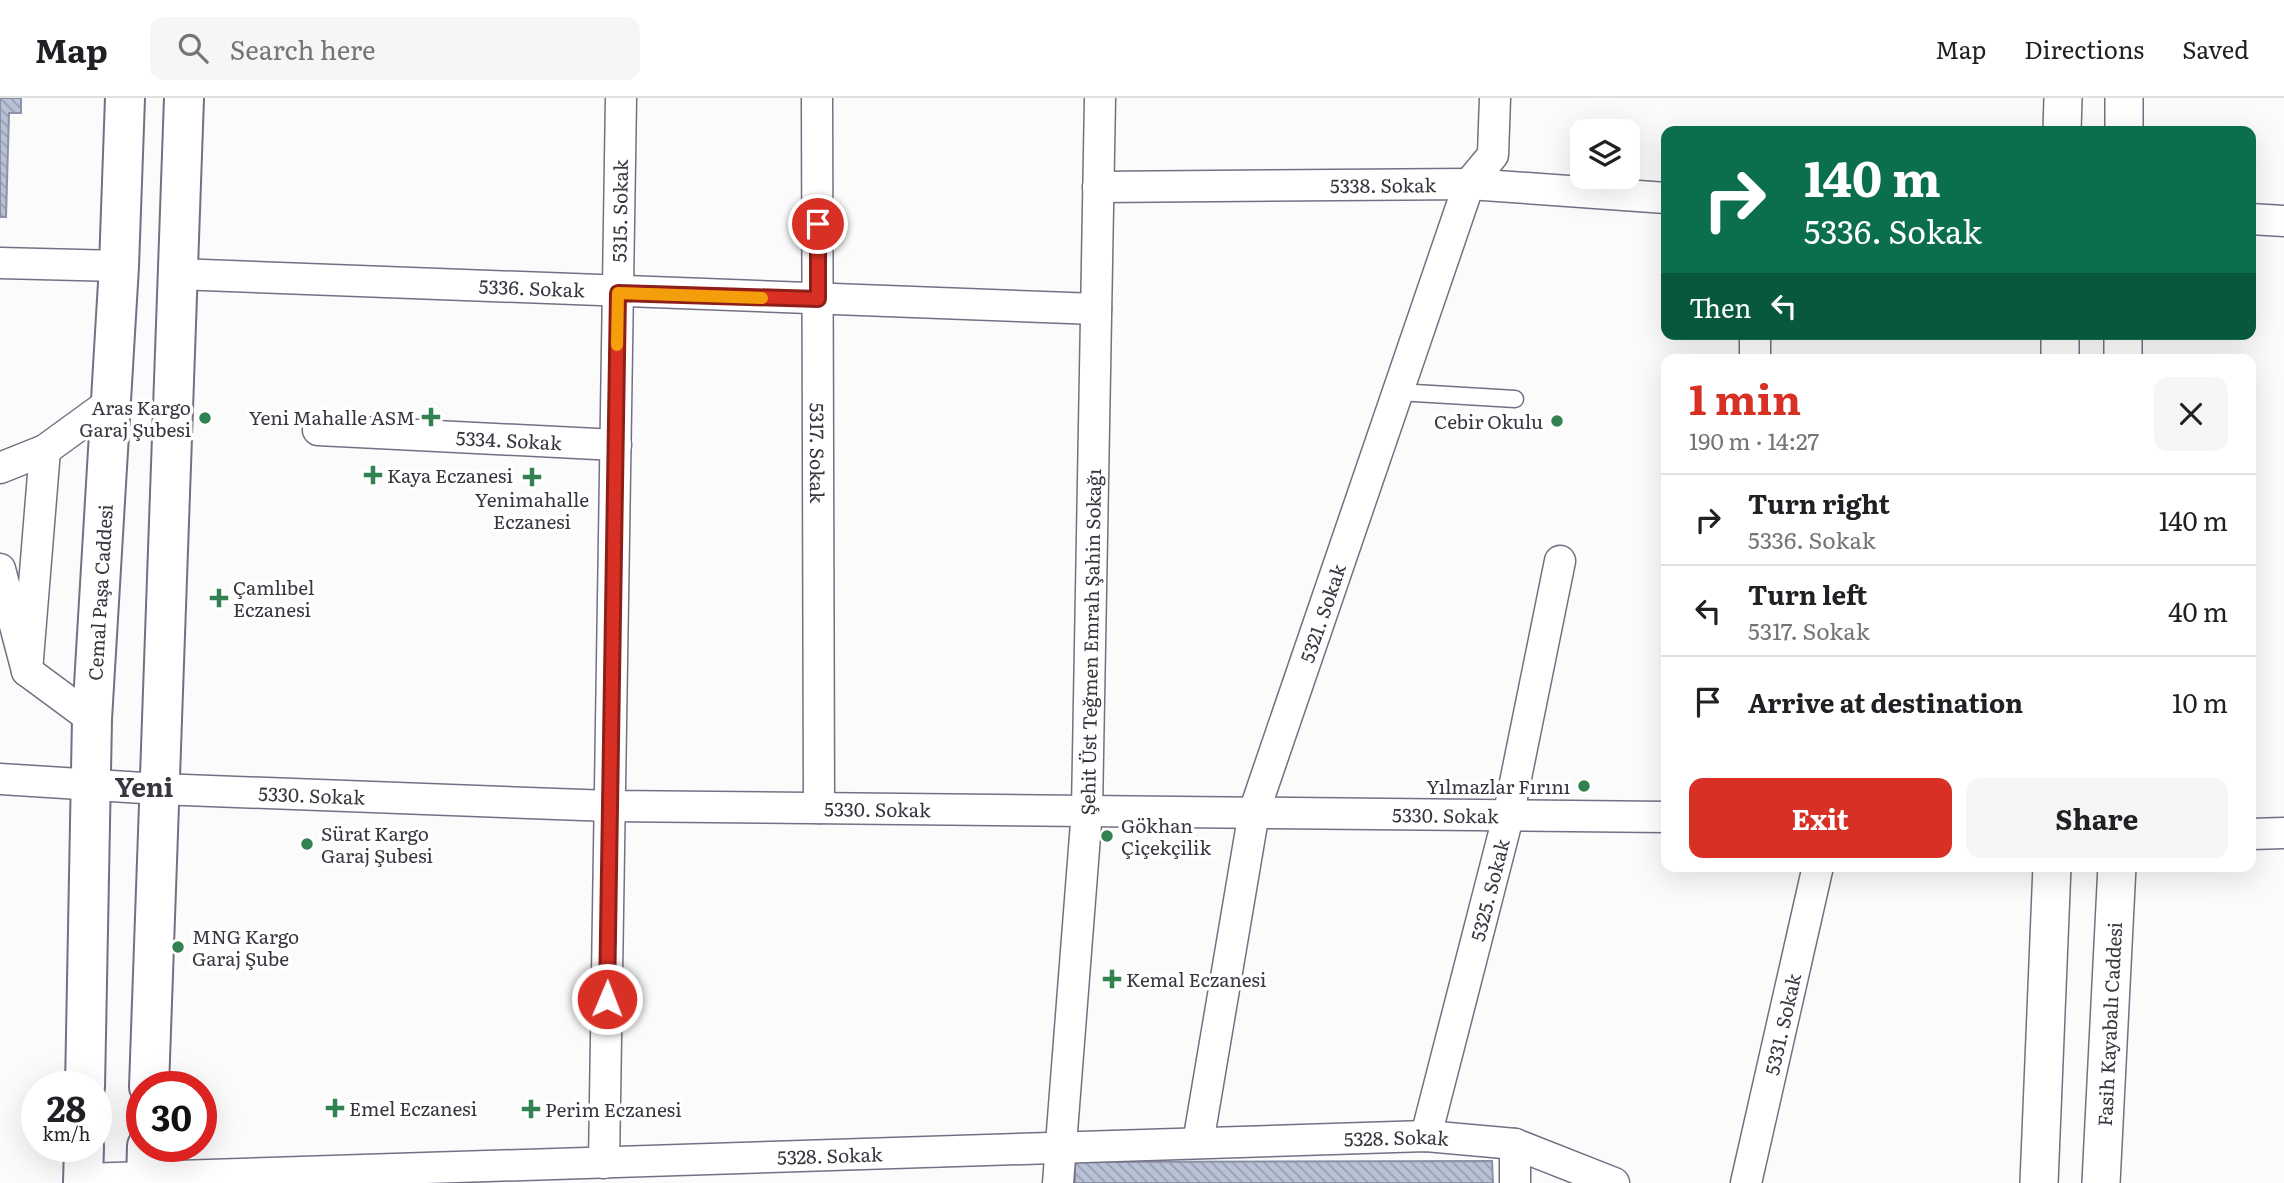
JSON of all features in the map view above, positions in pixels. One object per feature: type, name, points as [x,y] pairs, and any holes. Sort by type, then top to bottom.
[{"type":"main road","name":"Cemal Paşa Caddesi","points":[[85,1071],[92,719],[119,266],[125,98]]},
{"type":"main road","points":[[150,1071],[184,98]]},
{"type":"street","name":"5315. Sokak","points":[[604,1163],[621,98]]},
{"type":"street","name":"5317. Sokak","points":[[817,98],[820,808]]},
{"type":"street","name":"Şehit Üst Teğmen Emrah Şahin Sokağı","points":[[1058,1183],[1087,810],[1100,98]]},
{"type":"street","name":"5321. Sokak","points":[[1198,1143],[1254,812],[1469,184],[1493,155],[1495,98]]},
{"type":"street","points":[[2062,126],[2063,98]]},
{"type":"street","points":[[2124,98],[2124,126]]},
{"type":"street","name":"5338. Sokak","points":[[1098,187],[1469,184],[1661,198]]},
{"type":"street","points":[[2256,219],[2284,221]]},
{"type":"street","points":[[0,263],[119,266]]},
{"type":"street","name":"5336. Sokak","points":[[177,274],[618,293],[1096,309]]},
{"type":"street","points":[[0,468],[45,450],[111,402]]},
{"type":"street","name":"5334. Sokak","points":[[318,430],[616,444]]},
{"type":"street","points":[[27,671],[45,450]]},
{"type":"street","name":"5325. Sokak","points":[[1426,1136],[1508,817],[1560,561]]},
{"type":"street","points":[[0,569],[27,671],[92,719]]},
{"type":"street","name":"5330. Sokak","points":[[0,779],[159,789],[610,806],[1661,817]]},
{"type":"street","points":[[2256,834],[2284,833]]},
{"type":"street","name":"5331. Sokak","points":[[1746,1183],[1817,872]]},
{"type":"street","points":[[2039,1183],[2052,872]]},
{"type":"street","name":"Fasih Kayabalı Caddesi","points":[[2101,1183],[2117,872]]},
{"type":"street","name":"5328. Sokak","points":[[83,1169],[476,1175],[604,1163],[1426,1136],[1515,1144],[1614,1183]]},
{"type":"street","points":[[1515,1144],[1515,1183]]},
{"type":"lane","points":[[1398,392],[1515,399]]},
{"type":"building","points":[[0,98],[21,98],[21,113],[9,113],[6,217],[0,217]]},
{"type":"building","points":[[1492,1161],[1493,1183],[1075,1183],[1075,1162]]},
{"type":"slow traffic","points":[[617,345],[618,293],[762,298]]},
{"type":"place","name":"Yeni Mahalle ASM","points":[[431,417]]},
{"type":"place","name":"Aras Kargo Garaj Şubesi","points":[[205,418]]},
{"type":"place","name":"Cebir Okulu","points":[[1557,421]]},
{"type":"place","name":"Kaya Eczanesi","points":[[373,475]]},
{"type":"place","name":"Yenimahalle Eczanesi","points":[[532,477]]},
{"type":"place","name":"Çamlıbel Eczanesi","points":[[219,598]]},
{"type":"place","name":"Yılmazlar Fırını","points":[[1584,786]]},
{"type":"place","name":"Gökhan Çiçekçilik","points":[[1107,836]]},
{"type":"place","name":"Sürat Kargo Garaj Şubesi","points":[[307,844]]},
{"type":"place","name":"MNG Kargo Garaj Şube","points":[[178,947]]},
{"type":"place","name":"Kemal Eczanesi","points":[[1112,979]]},
{"type":"place","name":"Emel Eczanesi","points":[[335,1108]]},
{"type":"place","name":"Perim Eczanesi","points":[[531,1109]]},
{"type":"district","name":"Yeni","points":[[144,785]]},
{"type":"route","points":[[607,999],[618,293],[818,299],[818,224]]}]
